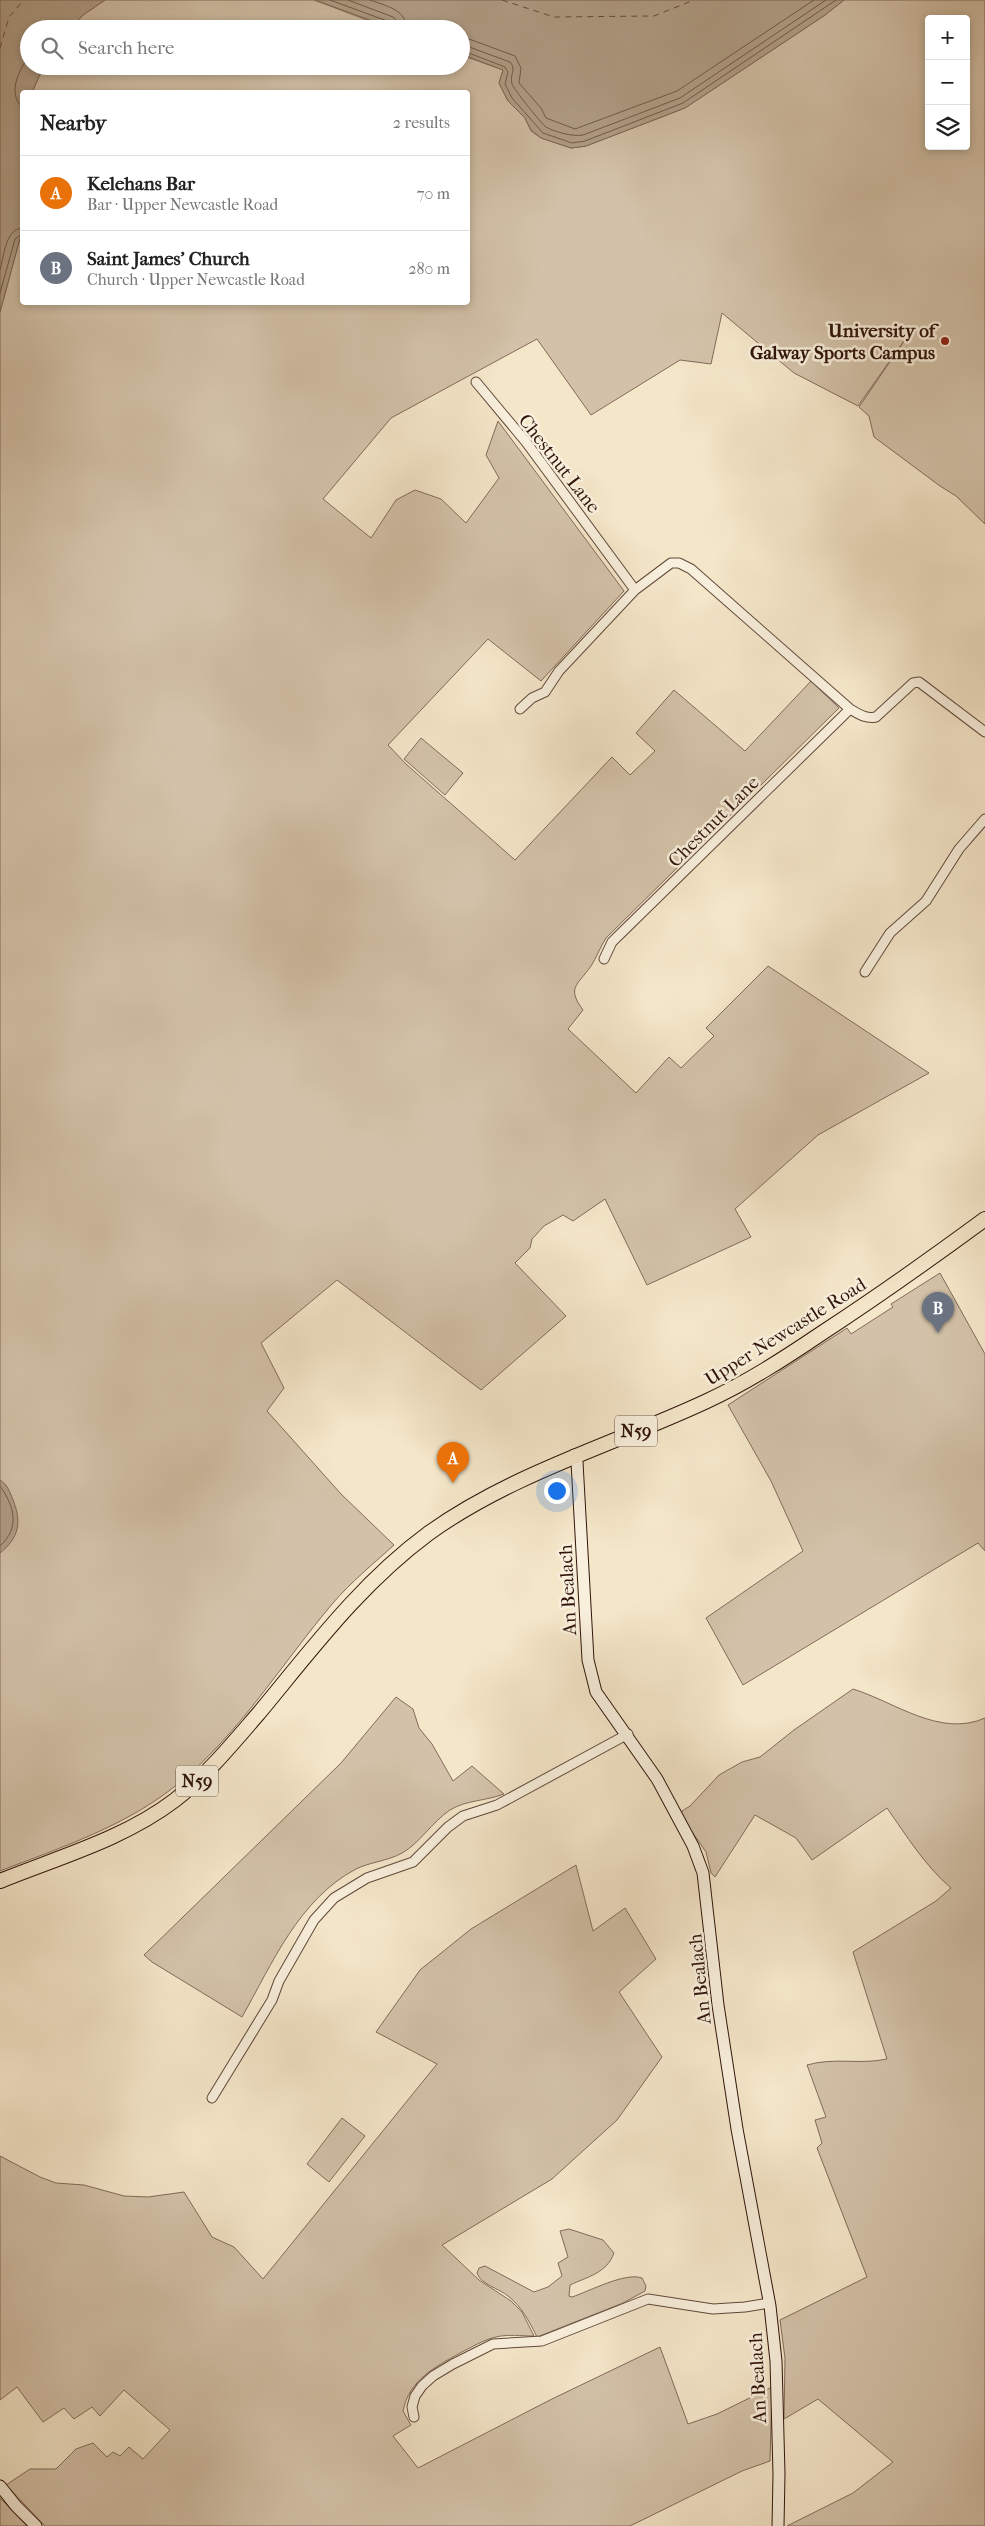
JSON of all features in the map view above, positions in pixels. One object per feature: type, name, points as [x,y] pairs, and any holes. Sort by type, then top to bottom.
[{"type":"main road","name":"Upper Newcastle Road","points":[[0,1881],[114,1836],[174,1800],[223,1754],[342,1612],[380,1574],[434,1530],[488,1498],[574,1456],[709,1400],[751,1378],[884,1291],[985,1219]]},
{"type":"street","name":"Chestnut Lane","points":[[476,382],[526,442],[635,590]]},
{"type":"street","points":[[520,709],[532,698],[545,692],[559,671],[635,590],[671,563],[679,563],[691,569],[850,709],[868,718],[876,717],[914,683],[919,682],[985,732]]},
{"type":"street","name":"Chestnut Lane","points":[[604,959],[612,942],[850,709]]},
{"type":"street","points":[[865,972],[890,933],[926,900],[959,849],[985,819]]},
{"type":"street","name":"An Bealach","points":[[574,1456],[577,1462],[590,1674],[596,1692],[628,1734],[666,1795],[693,1846],[703,1873],[718,2005],[737,2129],[769,2303],[776,2361],[779,2468],[778,2526]]},
{"type":"street","points":[[212,2098],[272,2000],[279,1981],[310,1928],[334,1898],[367,1878],[413,1862],[448,1827],[463,1816],[497,1806],[628,1734]]},
{"type":"street","points":[[414,2418],[412,2407],[415,2396],[422,2386],[433,2376],[453,2364],[493,2344],[542,2341],[648,2300],[713,2309],[769,2303]]},
{"type":"street","points":[[0,2486],[36,2526]]},
{"type":"shaded area","points":[[105,0],[314,0],[367,20],[78,20]]},
{"type":"shaded area","points":[[844,0],[985,0],[985,524],[956,496],[874,437],[869,416],[859,407],[904,341],[858,406],[794,373],[722,313],[711,364],[680,360],[591,415],[537,339],[391,418],[323,499],[371,538],[396,500],[415,490],[441,499],[466,523],[499,478],[486,455],[498,421],[624,591],[541,681],[488,639],[388,745],[406,764],[515,860],[612,757],[630,775],[655,751],[636,733],[674,690],[745,751],[811,681],[839,708],[606,938],[591,966],[576,986],[575,996],[583,1010],[568,1029],[636,1093],[669,1057],[681,1068],[714,1036],[706,1028],[768,966],[929,1073],[818,1135],[735,1209],[751,1237],[647,1285],[605,1199],[573,1221],[563,1215],[544,1226],[532,1239],[530,1248],[515,1263],[566,1316],[481,1390],[337,1280],[261,1343],[284,1388],[267,1411],[341,1494],[394,1545],[340,1595],[241,1720],[201,1764],[179,1783],[138,1812],[116,1823],[70,1844],[0,1871],[0,312],[20,238],[20,305],[470,305],[470,90],[33,90],[39,75],[470,75],[470,58],[503,70],[499,83],[508,101],[525,118],[531,131],[541,138],[571,148],[586,146],[685,108],[825,15]]},
{"type":"shaded area","points":[[421,738],[463,773],[445,795],[404,759]]},
{"type":"shaded area","points":[[940,1273],[985,1354],[985,1551],[978,1543],[743,1685],[706,1618],[803,1551],[771,1481],[728,1405],[847,1328],[851,1334],[893,1307],[891,1304]]},
{"type":"shaded area","points":[[853,1689],[918,1716],[935,1721],[951,1724],[968,1723],[985,1718],[985,2526],[787,2526],[853,2493],[893,2462],[818,2399],[784,2419],[785,2358],[780,2320],[867,2277],[817,2148],[822,2143],[815,2120],[826,2117],[807,2065],[887,2059],[853,1952],[936,1901],[951,1888],[924,1860],[887,1808],[812,1860],[796,1838],[755,1815],[715,1877],[711,1873],[706,1852],[681,1816],[682,1811],[690,1806],[719,1775],[742,1762],[760,1757],[794,1730]]},
{"type":"shaded area","points":[[396,1697],[413,1709],[419,1728],[432,1744],[453,1781],[472,1766],[504,1794],[469,1802],[450,1810],[402,1853],[356,1869],[318,1897],[289,1934],[242,2017],[152,1962],[144,1955],[341,1763]]},
{"type":"shaded area","points":[[576,1865],[593,1931],[625,1908],[656,1959],[619,1992],[662,2057],[617,2120],[552,2179],[442,2245],[479,2280],[511,2301],[522,2312],[534,2336],[501,2336],[491,2338],[433,2369],[417,2383],[406,2400],[403,2411],[411,2425],[393,2436],[418,2468],[552,2399],[660,2347],[688,2424],[717,2414],[772,2387],[770,2461],[742,2471],[630,2526],[45,2526],[6,2485],[30,2469],[56,2469],[76,2449],[93,2443],[107,2457],[113,2452],[120,2456],[129,2447],[143,2459],[170,2430],[124,2390],[100,2416],[92,2407],[74,2419],[64,2408],[43,2422],[17,2387],[0,2400],[0,2156],[40,2177],[56,2183],[84,2185],[124,2196],[148,2197],[184,2192],[212,2237],[234,2247],[263,2279],[437,2064],[376,2032],[420,1970],[471,1929]]},
{"type":"shaded area","points":[[342,2118],[365,2136],[329,2182],[307,2164]]},
{"type":"shaded area","points":[[569,2229],[603,2240],[614,2253],[611,2260],[601,2270],[590,2277],[570,2285],[569,2296],[572,2297],[617,2280],[635,2277],[642,2278],[646,2286],[645,2291],[623,2303],[537,2337],[528,2320],[513,2300],[482,2280],[477,2273],[479,2268],[485,2266],[534,2292],[548,2287],[562,2276],[558,2263],[568,2257],[560,2231]]},
{"type":"shaded area","points":[[0,2498],[27,2526],[0,2526]]},
{"type":"water","points":[[0,0],[105,0],[78,20],[20,20],[20,75],[40,75],[33,90],[20,90],[20,238],[0,312]]},
{"type":"water","points":[[315,0],[844,0],[825,15],[685,108],[586,146],[571,148],[541,138],[531,130],[525,118],[508,101],[499,83],[503,70],[470,57],[470,20],[369,20]]},
{"type":"water","points":[[0,1480],[11,1494],[18,1522],[15,1535],[0,1553]]},
{"type":"ferry route","points":[[0,48],[9,17],[24,0]]},
{"type":"ferry route","points":[[502,0],[554,17],[654,16],[694,0]]},
{"type":"place","name":"University of Galway Sports Campus","points":[[945,341]]},
{"type":"place","name":"Saint James' Church","points":[[938,1333]]},
{"type":"place","name":"Kelehans Bar","points":[[453,1483]]}]
